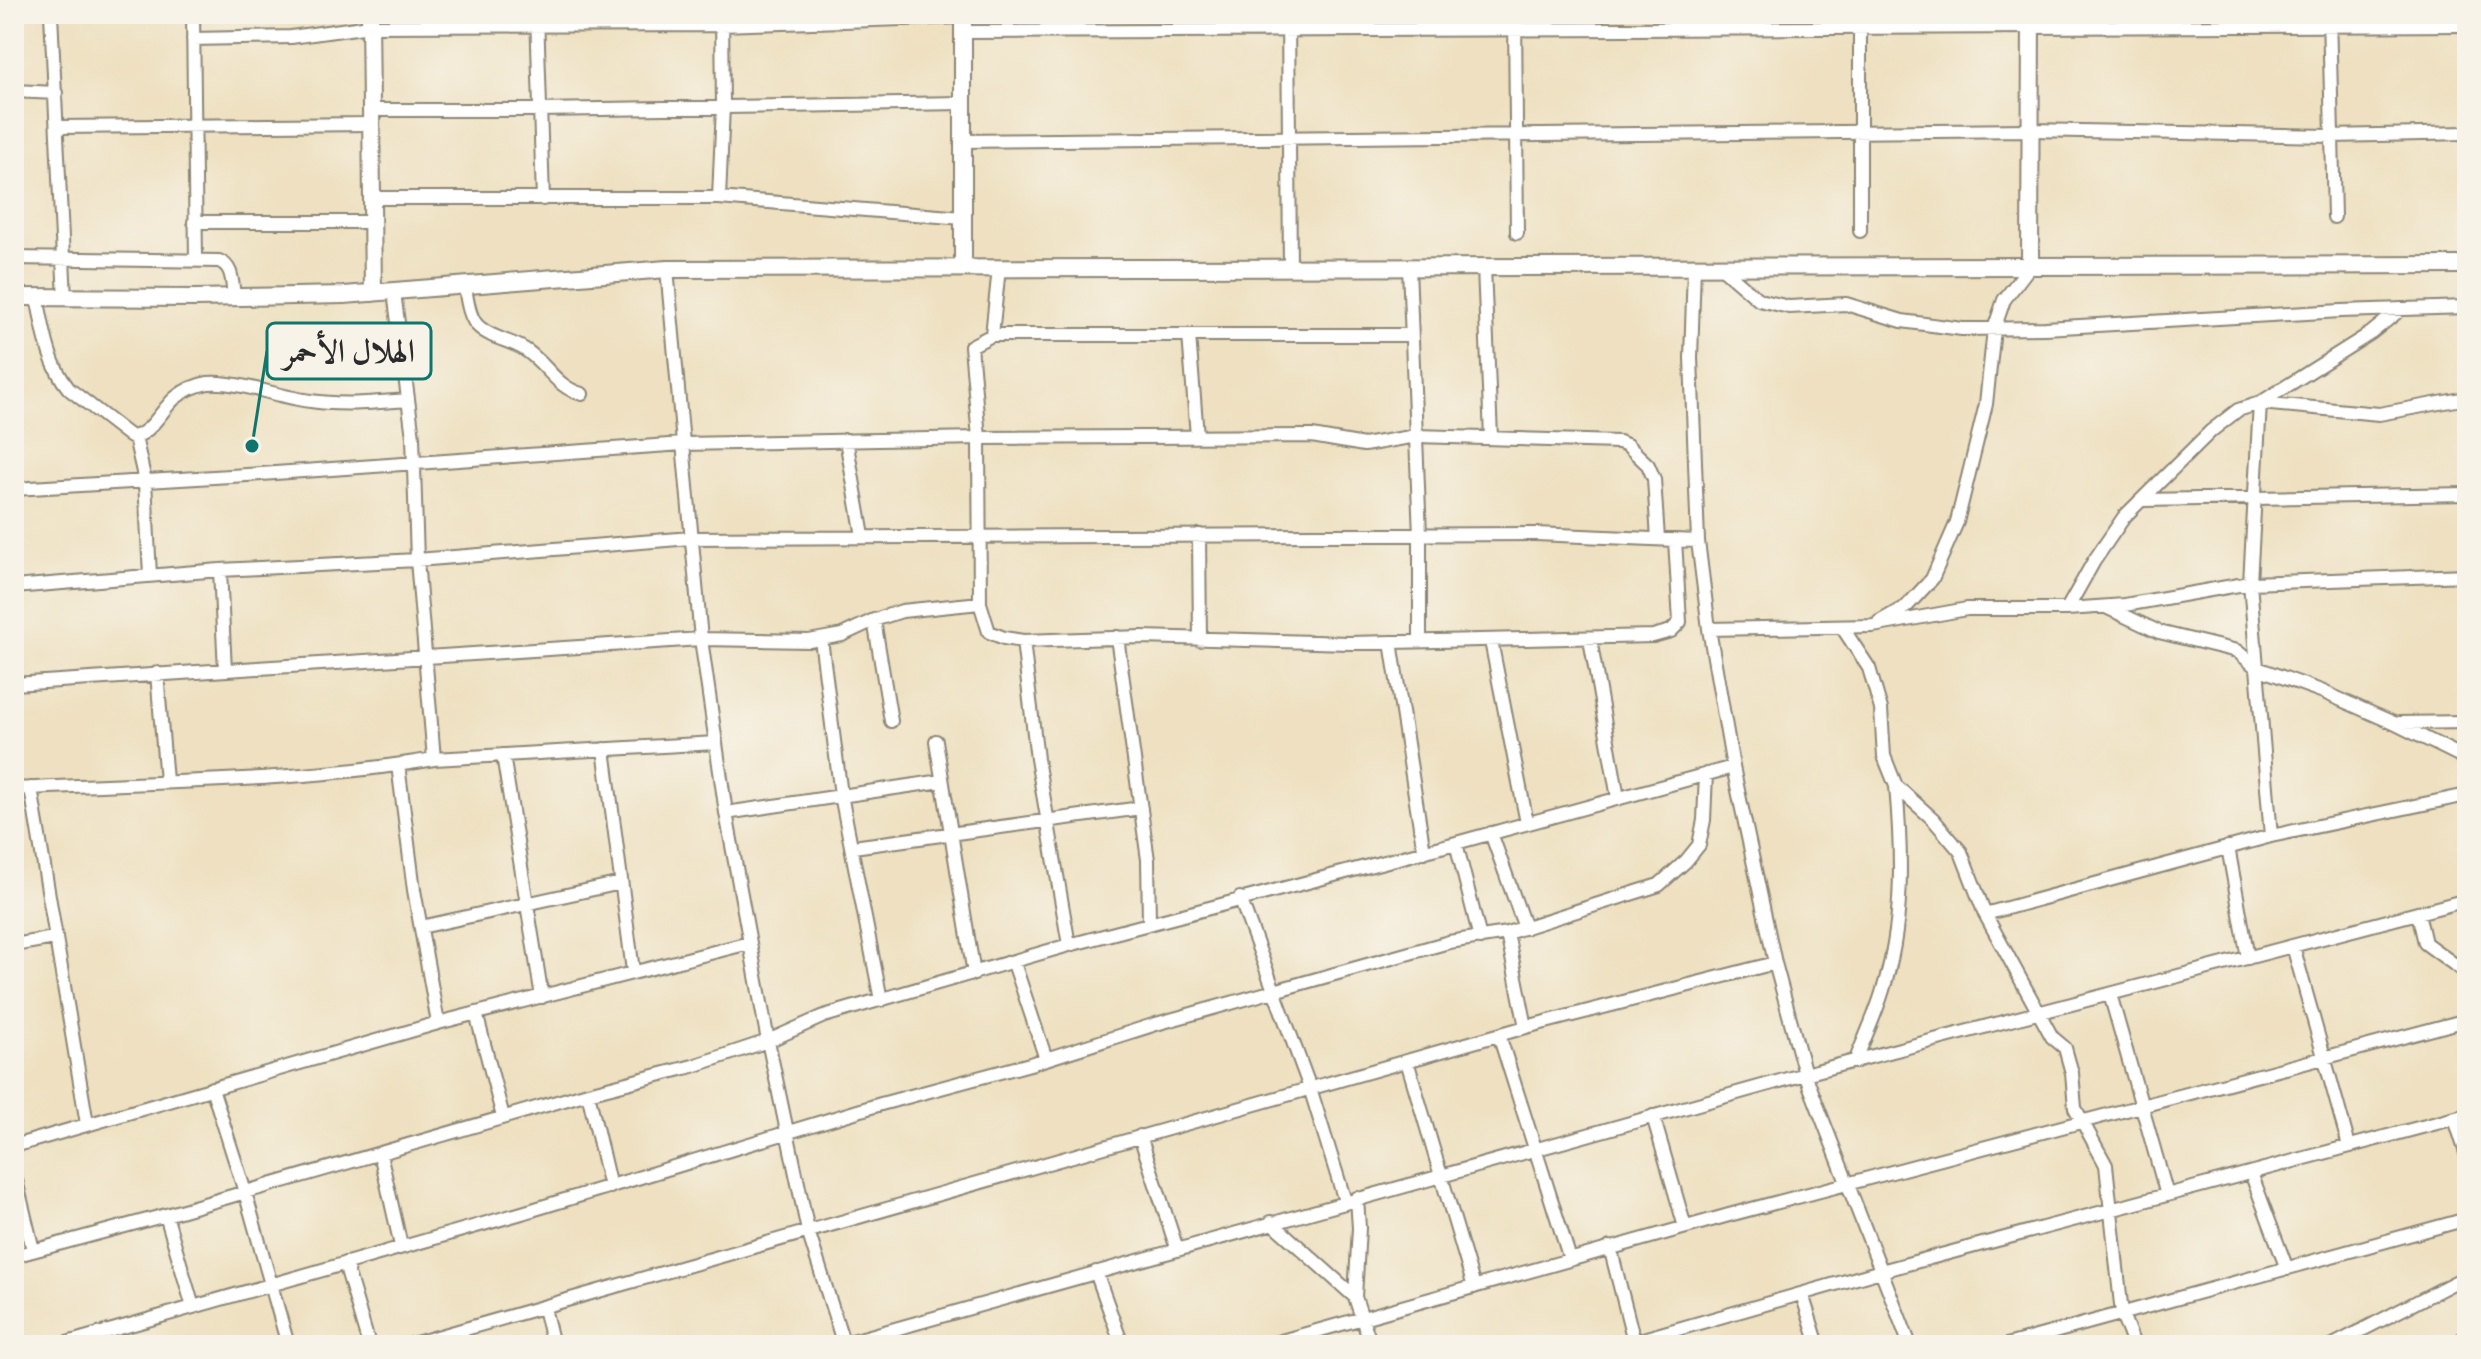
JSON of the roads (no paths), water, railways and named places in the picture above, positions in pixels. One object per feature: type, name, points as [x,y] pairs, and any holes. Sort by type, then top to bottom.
[{"type":"street","points":[[51,14],[65,299]]},
{"type":"street","points":[[193,14],[196,260]]},
{"type":"street","points":[[1288,14],[1290,268]]},
{"type":"street","points":[[1515,14],[1517,233]]},
{"type":"street","points":[[1762,14],[1763,28]]},
{"type":"street","points":[[537,19],[543,199]]},
{"type":"street","points":[[193,39],[291,37],[370,20],[963,21],[1288,31],[1860,28],[2031,20],[2329,20],[2467,25]]},
{"type":"street","points":[[370,20],[373,293]]},
{"type":"street","points":[[719,198],[723,106],[722,20]]},
{"type":"street","points":[[1873,626],[1907,606],[1932,579],[1957,522],[1986,404],[1994,329],[2004,300],[2030,266],[2031,20]]},
{"type":"street","points":[[2329,20],[2334,217]]},
{"type":"street","points":[[963,21],[963,268]]},
{"type":"street","points":[[1860,28],[1860,231]]},
{"type":"street","points":[[14,91],[56,93]]},
{"type":"street","points":[[58,127],[194,127],[539,110],[963,103]]},
{"type":"street","points":[[963,141],[2030,130],[2332,136],[2467,133]]},
{"type":"street","points":[[372,198],[719,198],[963,218]]},
{"type":"street","points":[[194,222],[373,222]]},
{"type":"street","points":[[14,258],[225,263],[230,271],[234,296]]},
{"type":"street","points":[[14,297],[65,299],[373,293],[667,269],[2467,265]]},
{"type":"street","points":[[1409,267],[1420,535],[1420,641]]},
{"type":"street","points":[[1484,267],[1491,438]]},
{"type":"street","points":[[1694,267],[1691,358],[1698,541],[1709,629],[1733,767],[1775,963],[1805,1074],[1910,1345]]},
{"type":"street","points":[[1721,267],[1759,300],[1789,307],[1846,304],[1902,321],[1962,329],[2467,307]]},
{"type":"street","points":[[992,335],[999,268]]},
{"type":"street","points":[[667,269],[701,639],[726,813],[768,1041],[808,1231],[842,1344],[1805,1074],[2467,900]]},
{"type":"street","points":[[465,287],[477,326],[499,339],[524,348],[564,386],[582,394]]},
{"type":"street","points":[[394,292],[415,464],[417,560],[434,759]]},
{"type":"street","points":[[37,297],[49,353],[62,380],[126,434],[135,437],[142,434],[176,397],[194,387],[213,382],[309,401],[366,404],[408,400]]},
{"type":"street","points":[[2067,609],[2124,517],[2211,431],[2238,410],[2260,403],[2371,333],[2401,309]]},
{"type":"street","points":[[1410,335],[992,335],[971,346],[979,438],[980,603],[989,632],[1023,641],[1117,637],[1391,642],[1653,636],[1671,631],[1678,626],[1680,618],[1675,540]]},
{"type":"street","points":[[1189,335],[1197,436]]},
{"type":"street","points":[[2260,403],[2379,414],[2467,398]]},
{"type":"street","points":[[2260,403],[2250,583],[2271,836]]},
{"type":"street","points":[[14,489],[683,444],[1312,436],[1364,445],[1416,436],[1491,438],[1619,442],[1627,445],[1648,465],[1654,479],[1658,539]]},
{"type":"street","points":[[135,437],[145,481],[150,575]]},
{"type":"street","points":[[846,440],[863,536]]},
{"type":"street","points":[[2143,500],[2467,494]]},
{"type":"street","points":[[14,587],[691,538],[1536,534],[1698,541]]},
{"type":"street","points":[[1199,535],[1200,640]]},
{"type":"street","points":[[220,570],[225,670]]},
{"type":"street","points":[[1709,629],[1873,626],[1967,609],[2105,607],[2250,583],[2467,575]]},
{"type":"street","points":[[14,684],[701,639],[776,642],[821,639],[842,635],[902,611],[980,603]]},
{"type":"street","points":[[2105,607],[2159,632],[2237,651],[2257,668],[2321,691],[2467,759]]},
{"type":"street","points":[[874,620],[891,721]]},
{"type":"street","points":[[1842,627],[1869,668],[1881,709],[1884,756],[1896,786],[1900,882],[1895,943],[1882,993],[1855,1062]]},
{"type":"street","points":[[1117,637],[1148,860],[1149,922]]},
{"type":"street","points":[[821,639],[841,795],[881,1000]]},
{"type":"street","points":[[1590,639],[1618,798]]},
{"type":"street","points":[[1023,641],[1037,759],[1069,945]]},
{"type":"street","points":[[1491,641],[1527,823]]},
{"type":"street","points":[[1391,642],[1424,852]]},
{"type":"street","points":[[157,673],[166,781]]},
{"type":"street","points":[[2396,724],[2467,722]]},
{"type":"street","points":[[936,741],[974,974]]},
{"type":"street","points":[[14,789],[166,781],[213,782],[434,759],[716,743]]},
{"type":"street","points":[[604,749],[633,971]]},
{"type":"street","points":[[503,755],[542,997]]},
{"type":"street","points":[[398,765],[438,1023]]},
{"type":"street","points":[[14,1256],[693,1066],[768,1041],[824,1016],[1149,922],[1424,852],[1733,767]]},
{"type":"street","points":[[60,1345],[99,1340],[193,1307],[610,1187],[881,1104],[1382,960],[1449,942],[1525,928],[1659,885],[1672,876],[1699,845],[1704,820],[1706,774]]},
{"type":"street","points":[[726,813],[942,781]]},
{"type":"street","points":[[1896,786],[1933,819],[1961,852],[1985,914],[2052,1037],[2065,1048],[2072,1073],[2075,1108],[2106,1165],[2122,1314],[2134,1345]]},
{"type":"street","points":[[31,788],[87,1124]]},
{"type":"street","points":[[1985,914],[2271,836],[2467,795]]},
{"type":"street","points":[[853,847],[1141,808]]},
{"type":"street","points":[[1491,833],[1525,928]]},
{"type":"street","points":[[1456,843],[1480,938]]},
{"type":"street","points":[[2228,847],[2248,958]]},
{"type":"street","points":[[421,927],[621,883]]},
{"type":"street","points":[[1240,898],[1351,1200],[1359,1228],[1355,1297],[1371,1345]]},
{"type":"street","points":[[2418,913],[2425,943],[2462,970],[2467,980]]},
{"type":"street","points":[[1507,933],[1526,1027]]},
{"type":"street","points":[[14,945],[54,938]]},
{"type":"street","points":[[14,1146],[438,1023],[749,943]]},
{"type":"street","points":[[2293,946],[2349,1146]]},
{"type":"street","points":[[1014,963],[1046,1059]]},
{"type":"street","points":[[409,1345],[1526,1027],[1775,963]]},
{"type":"street","points":[[2110,994],[2167,1195]]},
{"type":"street","points":[[476,1013],[503,1117]]},
{"type":"street","points":[[1267,1345],[1610,1247],[2467,1020]]},
{"type":"street","points":[[1499,1035],[1570,1259]]},
{"type":"street","points":[[1407,1061],[1474,1287]]},
{"type":"street","points":[[212,1088],[288,1345]]},
{"type":"street","points":[[588,1093],[610,1187]]},
{"type":"street","points":[[1653,1116],[1685,1227]]},
{"type":"street","points":[[1610,1247],[1631,1344],[1881,1271],[2461,1117],[2467,1156]]},
{"type":"street","points":[[1140,1136],[1177,1249]]},
{"type":"street","points":[[380,1153],[401,1246]]},
{"type":"street","points":[[14,1172],[33,1250]]},
{"type":"street","points":[[2251,1173],[2287,1269]]},
{"type":"street","points":[[166,1215],[193,1307]]},
{"type":"street","points":[[2007,1345],[2467,1219]]},
{"type":"street","points":[[1271,1222],[1355,1297]]},
{"type":"street","points":[[345,1263],[369,1345]]},
{"type":"street","points":[[1096,1272],[1122,1345]]},
{"type":"street","points":[[2333,1345],[2467,1276]]},
{"type":"street","points":[[1802,1294],[1818,1345]]},
{"type":"street","points":[[544,1308],[553,1345]]},
{"type":"street","points":[[2453,1345],[2467,1336]]},
{"type":"place","name":"الهلال الأحمر","points":[[252,446]]}]
